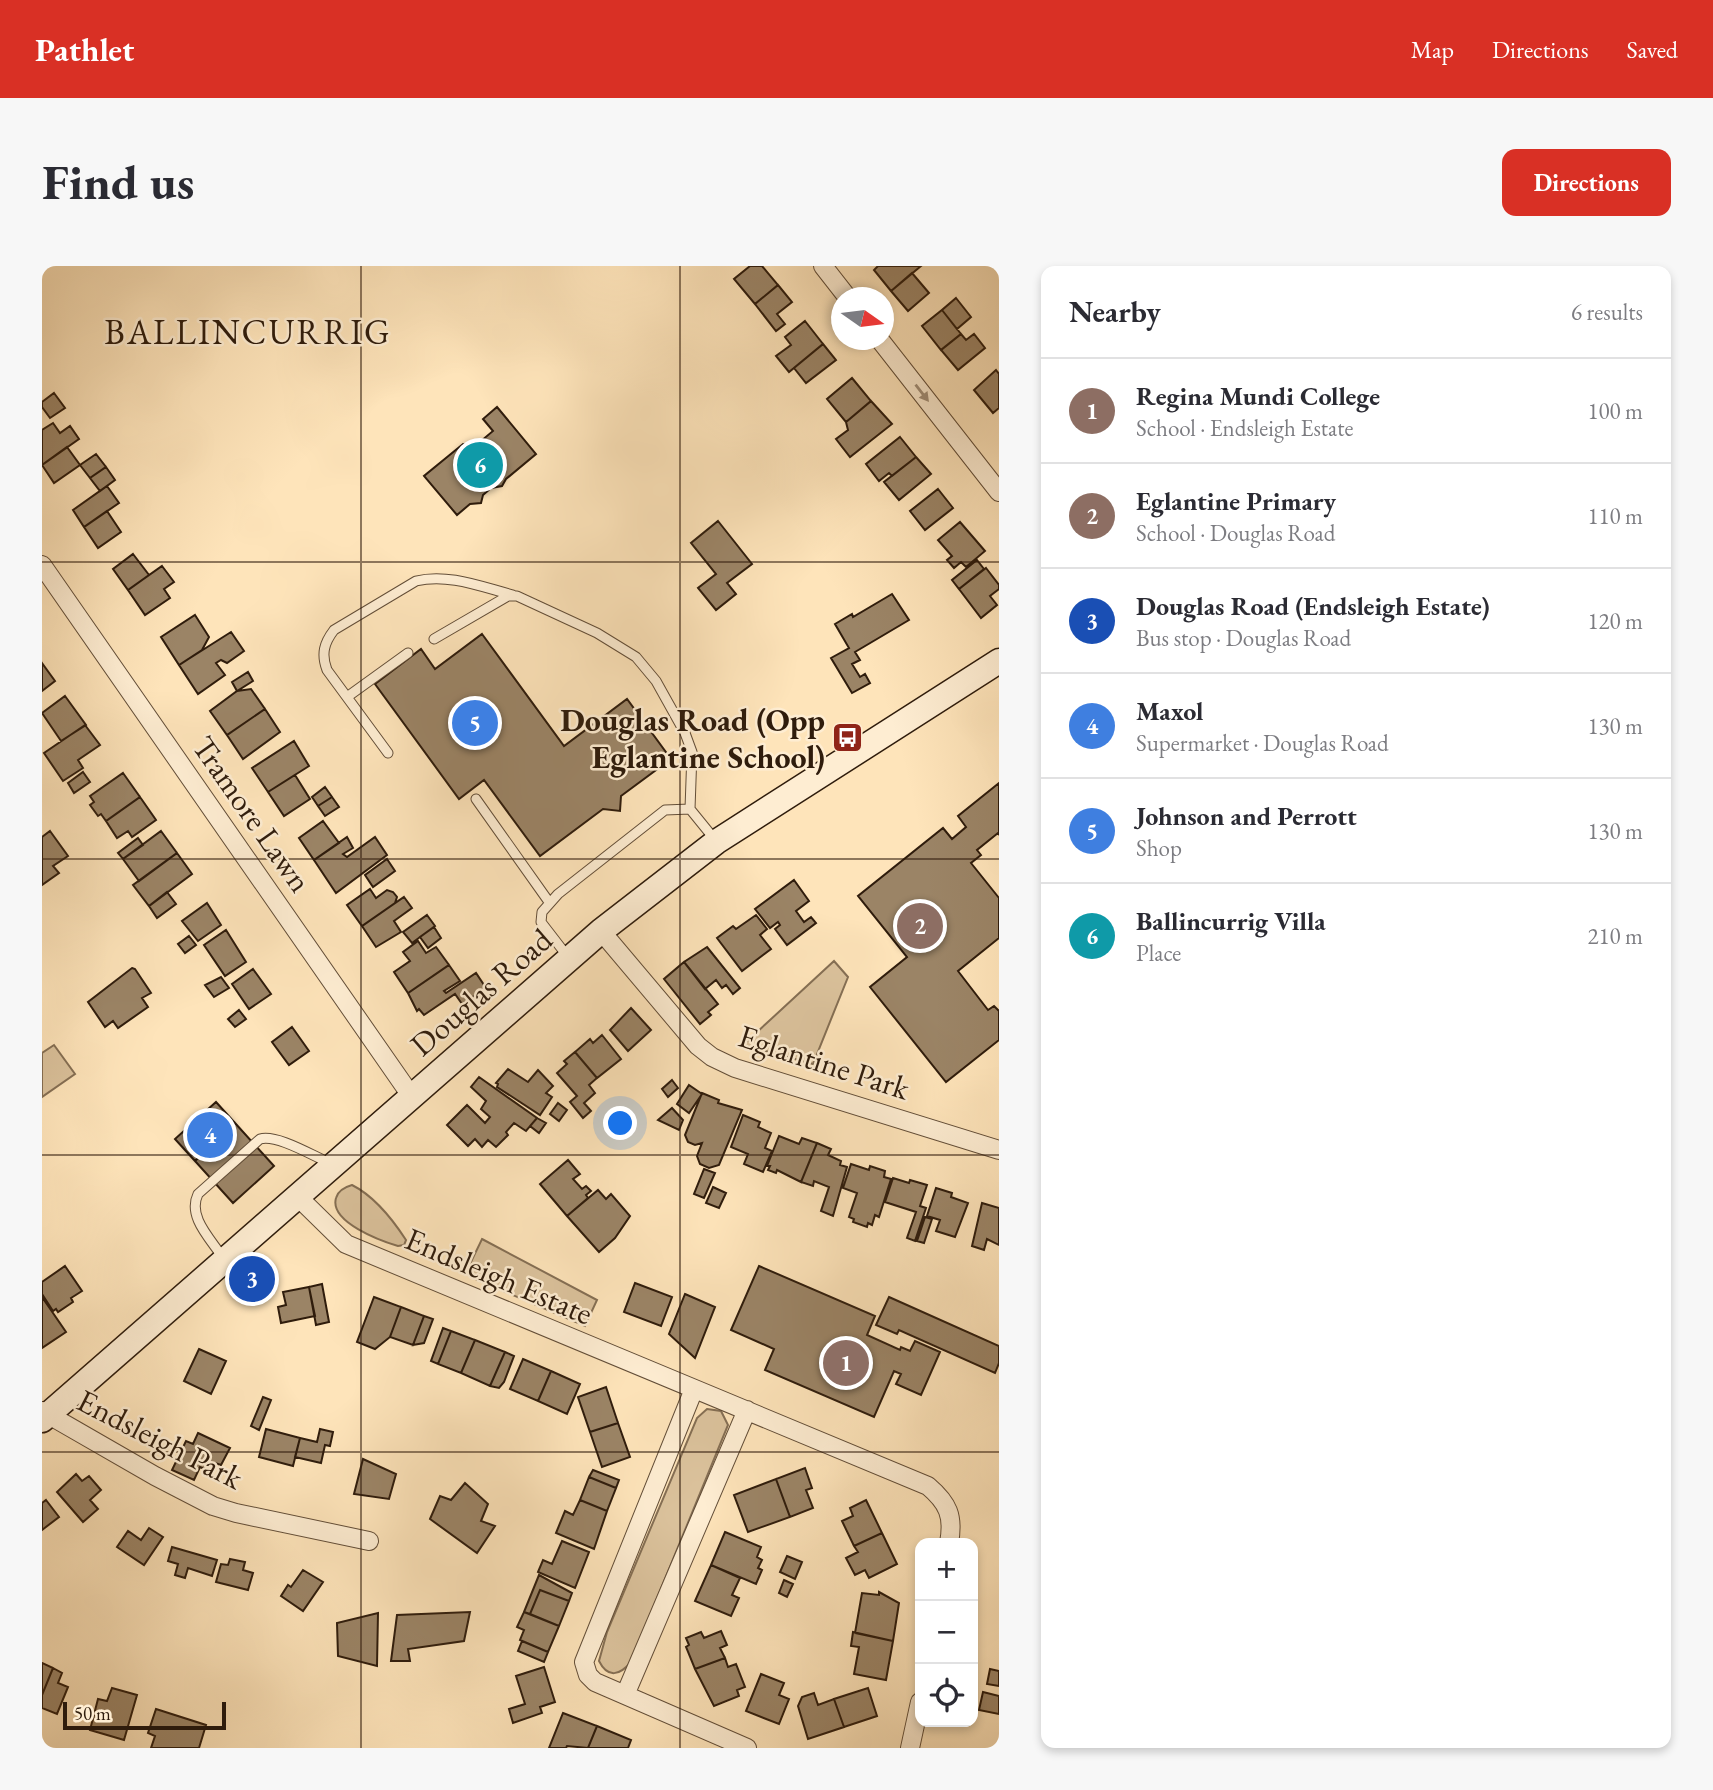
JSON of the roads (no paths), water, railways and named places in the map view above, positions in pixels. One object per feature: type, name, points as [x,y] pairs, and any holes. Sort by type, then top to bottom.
[{"type":"main road","name":"Douglas Road","points":[[44,1415],[601,931],[716,842],[999,661]]},
{"type":"street","points":[[823,266],[839,287]]},
{"type":"street","points":[[888,350],[999,492]]},
{"type":"street","name":"Tramore Lawn","points":[[42,565],[412,1097]]},
{"type":"street","name":"Eglantine Park","points":[[601,931],[698,1046],[712,1057],[735,1068],[999,1150]]},
{"type":"street","name":"Endsleigh Estate","points":[[297,1196],[346,1244],[928,1486],[942,1498],[949,1513],[952,1527],[950,1538]]},
{"type":"street","points":[[694,1389],[584,1662],[588,1675],[595,1682],[747,1748]]},
{"type":"street","points":[[625,1695],[747,1410]]},
{"type":"street","name":"Endsleigh Park","points":[[44,1415],[213,1506],[369,1541]]},
{"type":"street","points":[[910,1748],[915,1725]]},
{"type":"lane","points":[[388,753],[327,670],[322,657],[328,638],[334,630],[416,581],[431,577],[446,578],[525,598],[626,649],[656,681],[685,733],[692,752],[690,810],[716,842]]},
{"type":"lane","points":[[434,639],[508,596],[525,598]]},
{"type":"lane","points":[[347,697],[408,653]]},
{"type":"lane","points":[[476,799],[549,902]]},
{"type":"lane","points":[[569,958],[541,922],[542,912],[549,902],[666,810],[690,810]]},
{"type":"lane","points":[[225,1259],[196,1217],[195,1201],[198,1195],[260,1139],[266,1137],[279,1140],[332,1164]]},
{"type":"place","name":"Ballincurrig Villa","points":[[480,465]]},
{"type":"place","name":"Johnson and Perrott","points":[[475,723]]},
{"type":"place","name":"Douglas Road (Opp Eglantine School)","points":[[848,738]]},
{"type":"place","name":"Eglantine Primary","points":[[920,926]]},
{"type":"place","name":"Maxol","points":[[210,1135]]},
{"type":"place","name":"Douglas Road (Endsleigh Estate)","points":[[252,1279]]},
{"type":"place","name":"Regina Mundi College","points":[[846,1363]]},
{"type":"district","name":"BALLINCURRIG","points":[[248,331]]}]
